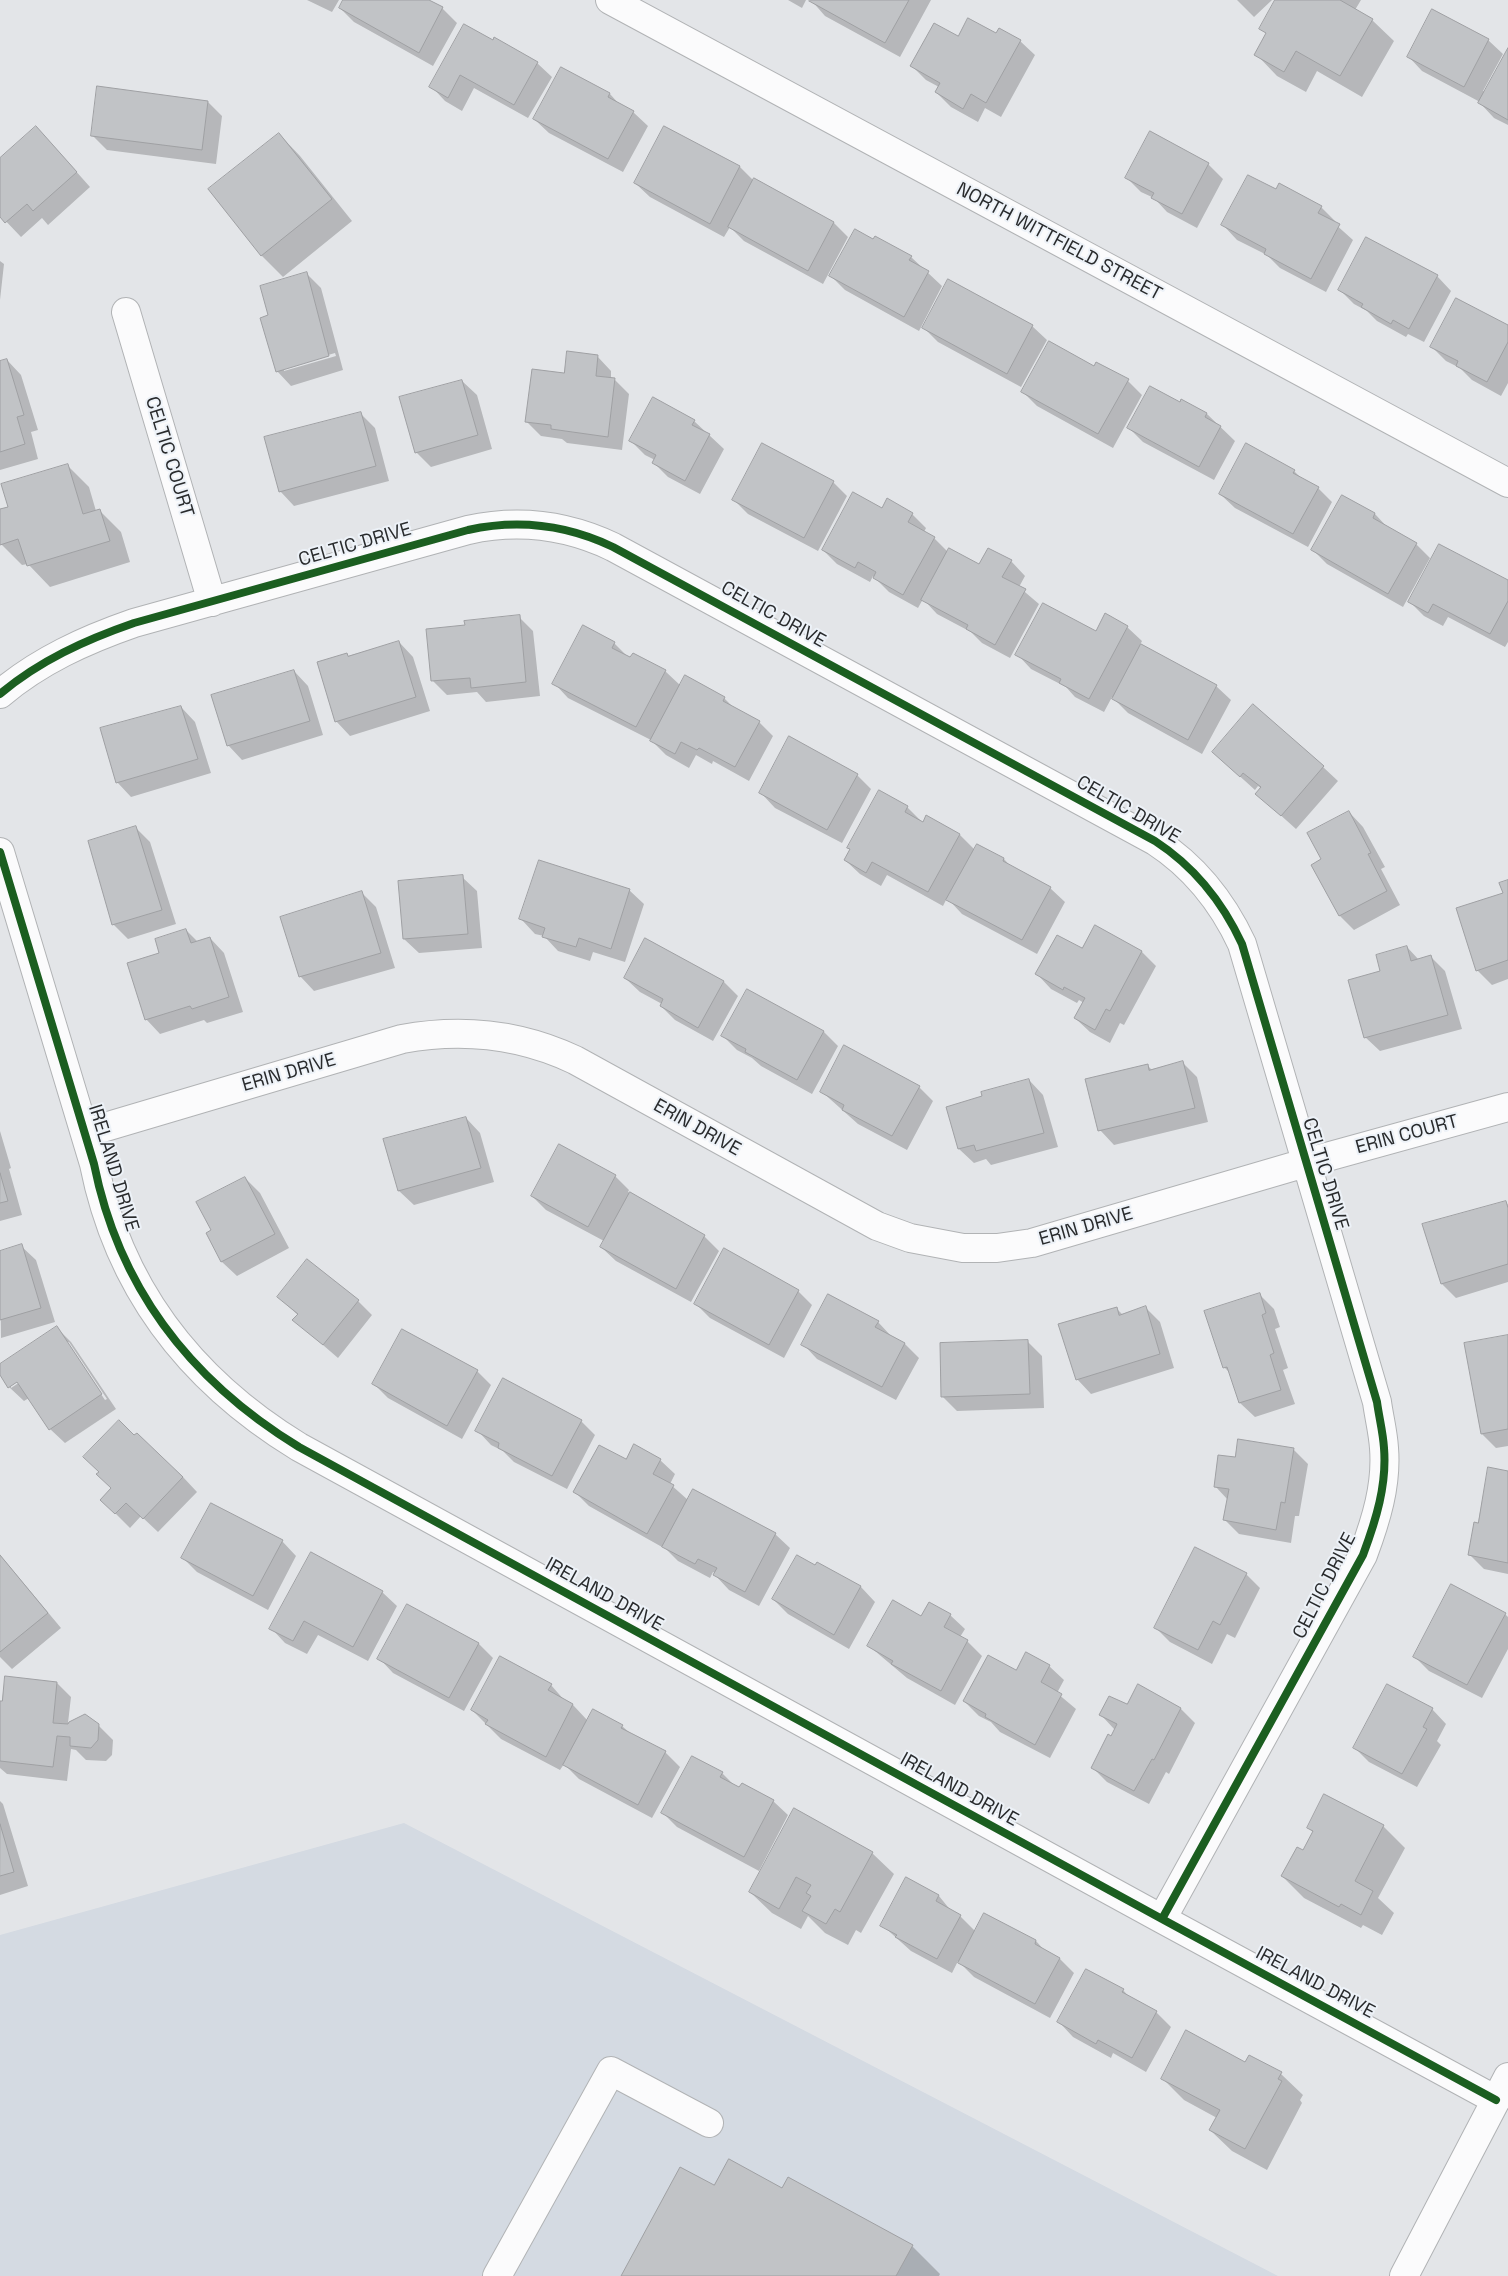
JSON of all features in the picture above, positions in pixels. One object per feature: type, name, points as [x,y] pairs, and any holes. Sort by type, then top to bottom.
[{"type":"street","name":"NORTH WITTFIELD STREET","points":[[610,0],[1508,483]]},
{"type":"street","name":"CELTIC COURT","points":[[126,312],[212,602]]},
{"type":"street","name":"CELTIC DRIVE","points":[[0,694],[22,676],[84,642],[134,623],[486,526],[524,524],[552,527],[579,533],[613,547],[1155,841],[1196,873],[1218,899],[1242,944],[1377,1402],[1383,1432],[1385,1464],[1378,1510],[1363,1554],[1162,1919]]},
{"type":"street","name":"IRELAND DRIVE","points":[[0,852],[85,1133],[101,1198],[136,1282],[154,1313],[188,1357],[226,1396],[253,1418],[299,1447],[1162,1919],[1502,2088]]},
{"type":"street","name":"ERIN DRIVE","points":[[85,1133],[402,1040],[456,1033],[509,1038],[560,1053],[877,1226],[910,1238],[944,1246],[979,1249],[1032,1243],[1305,1163]]},
{"type":"street","name":"ERIN COURT","points":[[1305,1163],[1508,1107]]},
{"type":"street","points":[[497,2276],[611,2071],[709,2123]]},
{"type":"street","points":[[1404,2276],[1502,2088]]},
{"type":"shaded area","points":[[404,1823],[1278,2276],[0,2276],[0,1935]]},
{"type":"building","points":[[343,0],[429,0],[443,7],[419,53],[339,8]]},
{"type":"building","points":[[810,0],[909,0],[885,43]]},
{"type":"building","points":[[1275,0],[1340,0],[1373,19],[1340,76],[1296,51],[1284,72],[1254,55],[1266,33],[1259,29]]},
{"type":"building","points":[[1432,9],[1489,39],[1464,87],[1407,57]]},
{"type":"building","points":[[968,18],[996,33],[999,28],[1021,40],[986,103],[971,94],[963,109],[935,92],[940,83],[910,66],[934,23],[958,36]]},
{"type":"building","points":[[464,24],[493,40],[494,37],[538,62],[514,105],[460,75],[448,98],[429,87]]},
{"type":"building","points":[[1508,48],[1508,120],[1478,103]]},
{"type":"building","points":[[561,67],[610,93],[608,97],[634,111],[608,159],[533,119]]},
{"type":"building","points":[[97,86],[208,101],[202,150],[91,136]]},
{"type":"building","points":[[36,126],[77,172],[33,211],[27,204],[5,223],[0,217],[0,158]]},
{"type":"building","points":[[664,126],[740,166],[710,224],[634,183]]},
{"type":"building","points":[[1150,131],[1209,163],[1182,214],[1151,198],[1154,193],[1125,178]]},
{"type":"building","points":[[279,133],[332,199],[261,256],[208,189]]},
{"type":"building","points":[[1248,175],[1276,189],[1279,183],[1322,206],[1318,213],[1340,224],[1311,279],[1264,254],[1266,249],[1221,225]]},
{"type":"building","points":[[754,178],[834,222],[808,271],[728,227]]},
{"type":"building","points":[[855,229],[873,239],[875,236],[912,256],[909,260],[929,271],[904,317],[829,276]]},
{"type":"building","points":[[1366,237],[1438,275],[1409,329],[1393,320],[1391,324],[1361,307],[1363,304],[1338,290]]},
{"type":"building","points":[[307,272],[329,356],[276,372],[260,318],[268,315],[260,286]]},
{"type":"building","points":[[948,279],[1033,325],[1007,374],[922,328]]},
{"type":"building","points":[[1456,298],[1508,325],[1508,342],[1487,382],[1456,366],[1458,361],[1430,347]]},
{"type":"building","points":[[1049,341],[1094,366],[1096,362],[1129,379],[1098,434],[1021,392]]},
{"type":"building","points":[[567,351],[598,355],[596,376],[615,378],[608,437],[551,429],[551,425],[525,422],[532,369],[564,373]]},
{"type":"building","points":[[7,359],[24,415],[17,417],[25,444],[0,452],[0,361]]},
{"type":"building","points":[[462,380],[478,435],[415,453],[399,397]]},
{"type":"building","points":[[1150,386],[1180,402],[1181,399],[1207,413],[1205,417],[1221,426],[1199,467],[1127,428]]},
{"type":"building","points":[[653,397],[695,420],[692,425],[710,434],[685,481],[652,463],[656,455],[629,441]]},
{"type":"building","points":[[361,412],[376,466],[279,492],[264,437]]},
{"type":"building","points":[[762,443],[834,481],[804,538],[732,500]]},
{"type":"building","points":[[1246,443],[1295,470],[1293,473],[1319,487],[1293,534],[1219,494]]},
{"type":"building","points":[[68,464],[83,514],[100,509],[110,541],[27,566],[18,539],[0,545],[0,509],[8,507],[1,484]]},
{"type":"building","points":[[853,492],[882,508],[887,498],[913,513],[908,522],[935,537],[903,595],[873,578],[876,572],[858,562],[855,568],[822,550]]},
{"type":"building","points":[[1342,495],[1375,513],[1373,518],[1417,543],[1388,594],[1311,550]]},
{"type":"building","points":[[1439,544],[1508,580],[1508,601],[1490,634],[1433,604],[1428,613],[1408,602]]},
{"type":"building","points":[[949,548],[979,564],[988,548],[1012,560],[1002,577],[1026,589],[995,645],[966,629],[968,625],[921,600]]},
{"type":"building","points":[[1043,603],[1096,631],[1105,613],[1128,626],[1089,699],[1059,683],[1061,679],[1015,655]]},
{"type":"building","points":[[520,615],[526,682],[471,688],[470,678],[431,681],[426,629],[465,625],[464,621]]},
{"type":"building","points":[[583,625],[615,642],[612,648],[630,657],[633,653],[666,670],[636,727],[552,684]]},
{"type":"building","points":[[399,641],[416,697],[335,722],[317,662],[347,653],[348,656]]},
{"type":"building","points":[[1141,644],[1217,685],[1188,740],[1112,699]]},
{"type":"building","points":[[294,670],[310,721],[227,746],[211,695]]},
{"type":"building","points":[[685,675],[725,697],[723,701],[760,721],[735,767],[699,748],[697,750],[681,742],[675,754],[650,741]]},
{"type":"building","points":[[1253,704],[1324,766],[1281,816],[1255,794],[1261,787],[1243,773],[1240,777],[1212,752]]},
{"type":"building","points":[[181,706],[198,759],[116,783],[100,728]]},
{"type":"building","points":[[789,736],[858,774],[827,830],[759,793]]},
{"type":"building","points":[[879,790],[908,806],[905,812],[923,822],[926,815],[960,834],[928,892],[872,862],[866,873],[844,860],[850,849],[847,848]]},
{"type":"building","points":[[1349,811],[1371,853],[1368,854],[1387,891],[1339,916],[1311,865],[1321,859],[1307,833]]},
{"type":"building","points":[[136,826],[162,910],[112,925],[88,841]]},
{"type":"building","points":[[977,844],[1004,858],[1003,861],[1051,887],[1022,940],[946,900]]},
{"type":"building","points":[[539,860],[630,889],[611,949],[579,938],[576,947],[542,937],[545,928],[519,919]]},
{"type":"building","points":[[463,875],[468,934],[403,939],[398,881]]},
{"type":"building","points":[[1508,880],[1508,960],[1476,971],[1456,908],[1503,893],[1499,883]]},
{"type":"building","points":[[362,891],[381,953],[299,977],[280,917]]},
{"type":"building","points":[[1095,925],[1142,951],[1110,1011],[1106,1009],[1095,1030],[1074,1018],[1085,998],[1064,987],[1063,990],[1035,974],[1057,935],[1082,948]]},
{"type":"building","points":[[186,929],[191,943],[210,937],[229,997],[192,1009],[190,1006],[145,1020],[127,963],[159,953],[155,939]]},
{"type":"building","points":[[645,938],[724,981],[698,1028],[660,1006],[663,999],[624,978]]},
{"type":"building","points":[[1407,946],[1411,961],[1431,955],[1448,1015],[1364,1038],[1348,980],[1380,971],[1376,955]]},
{"type":"building","points":[[747,989],[824,1031],[797,1080],[745,1052],[746,1049],[721,1036]]},
{"type":"building","points":[[844,1045],[920,1086],[892,1136],[842,1110],[844,1105],[820,1092]]},
{"type":"building","points":[[1183,1061],[1195,1108],[1098,1131],[1085,1079],[1148,1064],[1149,1070]]},
{"type":"building","points":[[1029,1079],[1044,1133],[976,1151],[974,1145],[958,1149],[946,1107],[982,1096],[981,1092]]},
{"type":"building","points":[[466,1117],[481,1168],[398,1191],[383,1139]]},
{"type":"building","points":[[559,1144],[616,1175],[588,1227],[531,1196]]},
{"type":"building","points":[[0,1173],[8,1201],[0,1203]]},
{"type":"building","points":[[245,1177],[275,1234],[221,1262],[206,1233],[211,1230],[196,1202]]},
{"type":"building","points":[[630,1192],[705,1235],[676,1289],[600,1247]]},
{"type":"building","points":[[1506,1201],[1508,1208],[1508,1264],[1441,1284],[1422,1224]]},
{"type":"building","points":[[22,1244],[41,1308],[0,1320],[0,1251]]},
{"type":"building","points":[[724,1248],[799,1290],[769,1345],[694,1304]]},
{"type":"building","points":[[307,1259],[359,1300],[323,1345],[292,1320],[298,1314],[277,1297]]},
{"type":"building","points":[[1260,1293],[1266,1313],[1262,1315],[1274,1353],[1270,1355],[1281,1390],[1239,1403],[1227,1367],[1223,1368],[1204,1311]]},
{"type":"building","points":[[828,1294],[879,1321],[875,1327],[905,1343],[882,1387],[801,1345]]},
{"type":"building","points":[[1146,1306],[1160,1354],[1076,1380],[1058,1324],[1117,1307],[1119,1315]]},
{"type":"building","points":[[57,1326],[102,1394],[49,1430],[17,1382],[8,1388],[0,1375],[0,1364]]},
{"type":"building","points":[[402,1329],[478,1370],[447,1426],[372,1384]]},
{"type":"building","points":[[1508,1335],[1508,1429],[1481,1434],[1464,1343]]},
{"type":"building","points":[[1028,1340],[1030,1394],[941,1397],[940,1343]]},
{"type":"building","points":[[503,1378],[582,1420],[552,1476],[498,1448],[499,1443],[475,1431]]},
{"type":"building","points":[[119,1420],[134,1435],[137,1433],[183,1477],[143,1519],[126,1503],[115,1514],[100,1500],[111,1488],[96,1474],[99,1472],[83,1457]]},
{"type":"building","points":[[1238,1439],[1294,1448],[1285,1503],[1281,1502],[1276,1530],[1223,1520],[1229,1489],[1214,1487],[1218,1455],[1235,1457]]},
{"type":"building","points":[[634,1444],[661,1459],[653,1474],[674,1485],[647,1534],[573,1492],[599,1445],[626,1459]]},
{"type":"building","points":[[1488,1467],[1508,1471],[1508,1563],[1468,1555],[1474,1522],[1478,1523]]},
{"type":"building","points":[[693,1489],[776,1533],[745,1592],[713,1575],[717,1568],[698,1559],[695,1564],[662,1547]]},
{"type":"building","points":[[211,1503],[283,1540],[253,1596],[181,1558]]},
{"type":"building","points":[[1195,1547],[1247,1573],[1220,1625],[1213,1621],[1198,1650],[1154,1628]]},
{"type":"building","points":[[311,1552],[383,1591],[353,1647],[304,1621],[293,1641],[269,1629]]},
{"type":"building","points":[[0,1555],[48,1613],[0,1652]]},
{"type":"building","points":[[797,1555],[815,1565],[817,1562],[861,1586],[834,1635],[772,1599]]},
{"type":"building","points":[[1451,1584],[1506,1613],[1467,1685],[1413,1657]]},
{"type":"building","points":[[893,1600],[921,1616],[929,1602],[951,1614],[944,1627],[968,1640],[941,1691],[891,1664],[893,1661],[867,1646]]},
{"type":"building","points":[[407,1604],[479,1643],[449,1698],[377,1659]]},
{"type":"building","points":[[1026,1652],[1050,1665],[1041,1682],[1062,1694],[1035,1745],[985,1717],[986,1714],[963,1701],[988,1655],[1016,1670]]},
{"type":"building","points":[[500,1656],[552,1684],[548,1690],[573,1704],[546,1757],[485,1724],[488,1720],[471,1710]]},
{"type":"building","points":[[5,1676],[57,1682],[53,1723],[68,1724],[85,1714],[99,1724],[98,1740],[91,1748],[70,1746],[70,1737],[57,1736],[53,1767],[0,1761],[0,1701],[2,1701]]},
{"type":"building","points":[[1138,1684],[1181,1708],[1154,1760],[1152,1759],[1134,1791],[1091,1768],[1108,1734],[1111,1736],[1117,1724],[1099,1715],[1109,1696],[1127,1704]]},
{"type":"building","points":[[1387,1684],[1433,1708],[1423,1727],[1427,1729],[1402,1774],[1353,1748]]},
{"type":"building","points":[[593,1709],[623,1725],[621,1728],[666,1751],[638,1805],[563,1765]]},
{"type":"building","points":[[692,1756],[723,1772],[720,1777],[739,1787],[742,1783],[774,1800],[744,1857],[661,1813]]},
{"type":"building","points":[[1324,1794],[1384,1825],[1355,1881],[1373,1891],[1361,1915],[1341,1904],[1339,1907],[1281,1876],[1297,1847],[1303,1850],[1313,1831],[1307,1828]]},
{"type":"building","points":[[794,1808],[873,1852],[840,1912],[835,1909],[826,1924],[802,1911],[811,1896],[806,1893],[811,1885],[796,1877],[779,1909],[749,1892]]},
{"type":"building","points":[[0,1824],[14,1872],[0,1876]]},
{"type":"building","points":[[906,1877],[939,1895],[936,1901],[961,1915],[937,1959],[895,1937],[897,1935],[880,1926]]},
{"type":"building","points":[[984,1913],[1036,1940],[1035,1944],[1060,1958],[1035,2004],[958,1963]]},
{"type":"building","points":[[1086,1969],[1124,1989],[1122,1992],[1157,2011],[1132,2058],[1098,2040],[1096,2044],[1057,2022]]},
{"type":"building","points":[[1186,2030],[1245,2062],[1249,2055],[1282,2072],[1278,2079],[1282,2081],[1245,2149],[1209,2130],[1220,2110],[1161,2079]]},
{"type":"building","points":[[729,2159],[782,2188],[788,2177],[913,2245],[896,2276],[621,2276],[680,2167],[714,2185]]},
{"type":"cycle path","points":[[0,694],[31,671],[63,652],[134,623],[468,530],[505,525],[542,526],[578,534],[613,547],[1155,841],[1183,862],[1195,874],[1226,913],[1242,944],[1377,1402],[1383,1436],[1384,1475],[1380,1502],[1363,1555],[1162,1919]]},
{"type":"cycle path","points":[[0,852],[106,1209],[121,1252],[141,1291],[165,1328],[193,1361],[225,1393],[260,1421],[299,1447],[1496,2100]]}]
